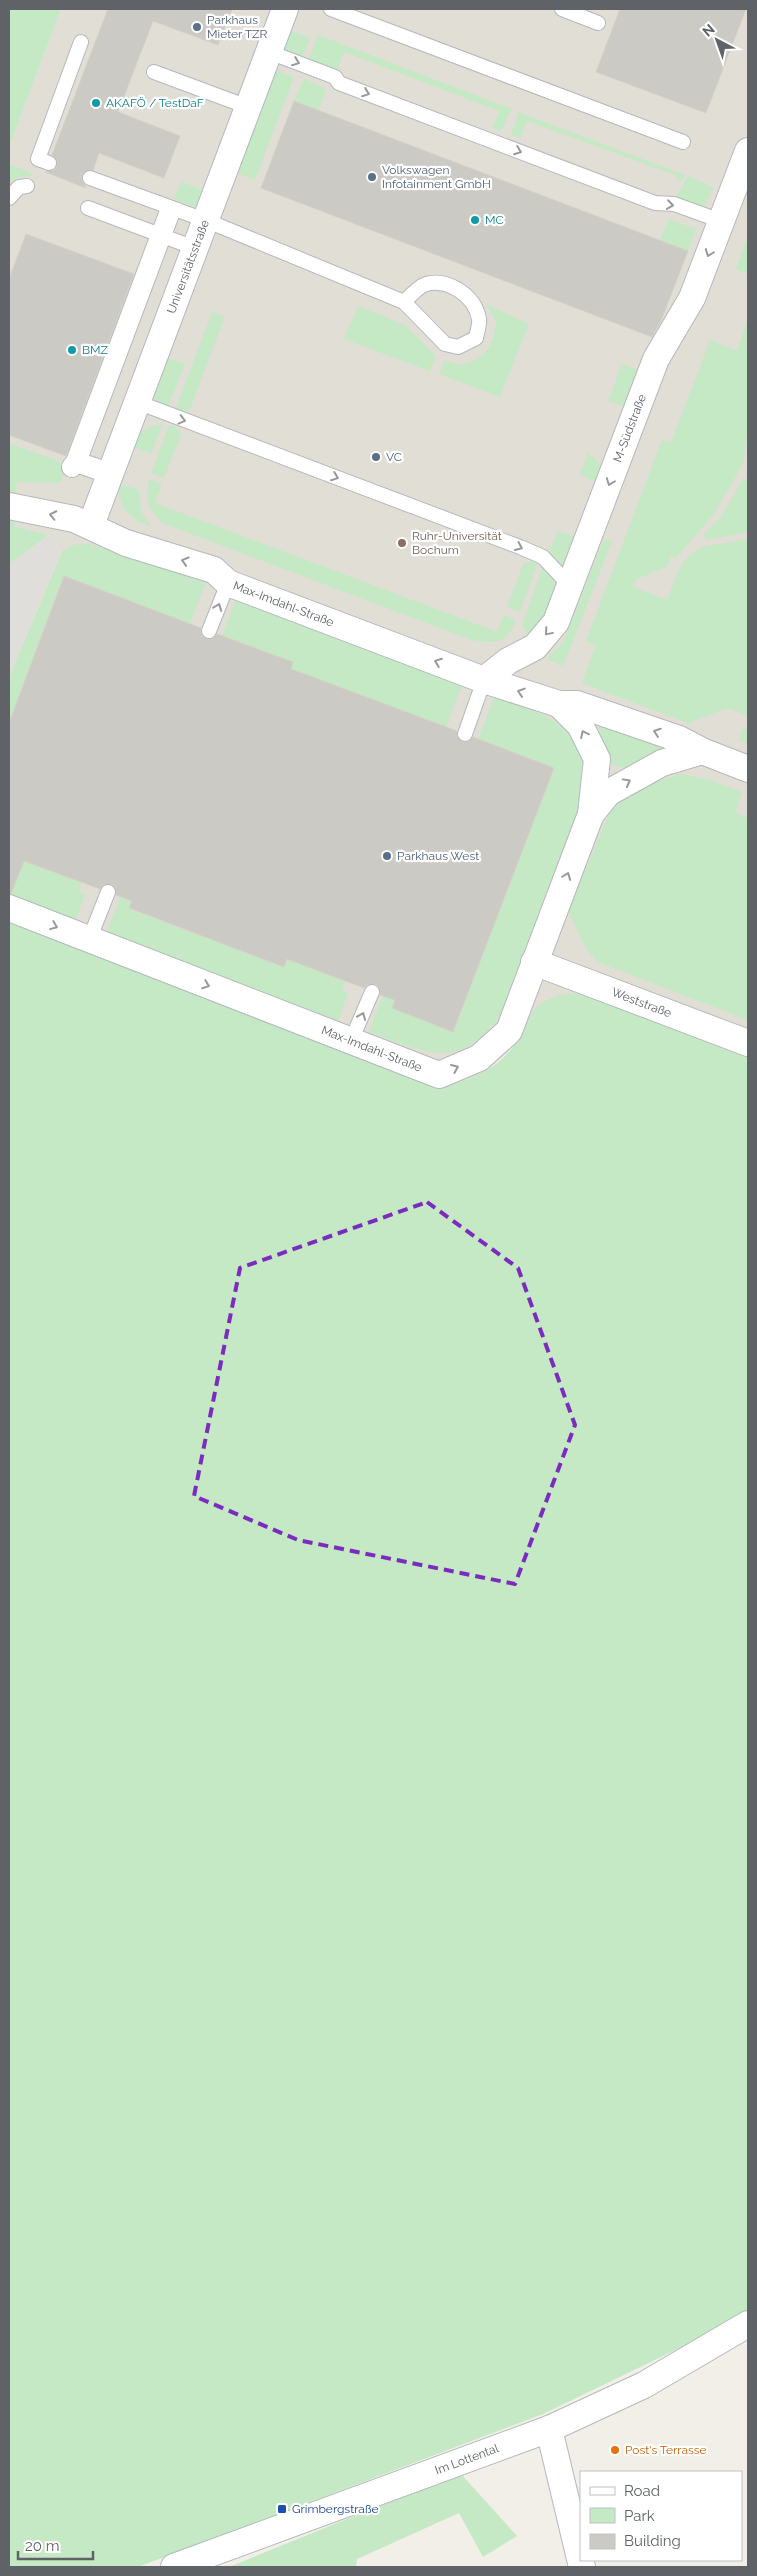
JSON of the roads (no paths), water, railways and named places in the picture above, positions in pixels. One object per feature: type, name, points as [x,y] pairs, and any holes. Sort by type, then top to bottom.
[{"type":"street","name":"Universitätsstraße","points":[[91,525],[285,9]]},
{"type":"street","name":"M-Südstraße","points":[[484,680],[508,662],[535,647],[556,622],[571,587],[656,359],[692,298],[748,151]]},
{"type":"street","points":[[97,469],[74,464],[168,214]]},
{"type":"street","name":"Max-Imdahl-Straße","points":[[12,506],[74,519],[91,525],[126,543],[214,570],[228,583],[484,680],[559,704],[577,704],[679,739],[702,751]]},
{"type":"street","name":"Max-Imdahl-Straße","points":[[9,908],[439,1075],[479,1058],[509,1032],[591,814],[597,759],[580,725],[559,704]]},
{"type":"street","points":[[702,751],[748,769]]},
{"type":"street","name":"Max-Imdahl-Straße","points":[[591,814],[608,793],[662,763],[702,751]]},
{"type":"street","name":"Weststraße","points":[[534,962],[748,1043]]},
{"type":"street","name":"Im Lottental","points":[[174,2567],[549,2429],[644,2385],[748,2324]]},
{"type":"street","points":[[549,2429],[580,2559]]},
{"type":"lane","points":[[331,9],[683,142]]},
{"type":"lane","points":[[562,9],[598,23]]},
{"type":"lane","points":[[49,163],[38,159],[81,42]]},
{"type":"lane","points":[[269,52],[335,76],[338,82],[655,203],[674,204],[721,221]]},
{"type":"lane","points":[[154,72],[248,107]]},
{"type":"lane","points":[[90,178],[205,220],[404,302],[445,344],[458,346],[476,338],[480,319],[472,302],[460,290],[440,282],[423,285],[404,302]]},
{"type":"lane","points":[[9,198],[19,187],[27,186]]},
{"type":"lane","points":[[88,208],[195,248]]},
{"type":"lane","points":[[137,402],[544,557],[571,587]]},
{"type":"lane","points":[[209,631],[228,583]]},
{"type":"lane","points":[[465,734],[484,680]]},
{"type":"lane","points":[[89,940],[108,892]]},
{"type":"lane","points":[[351,1041],[372,992]]},
{"type":"place","name":"Parkhaus Mieter TZR","points":[[197,27]]},
{"type":"place","name":"AKAFÖ / TestDaF","points":[[96,103]]},
{"type":"place","name":"Volkswagen Infotainment GmbH","points":[[372,177]]},
{"type":"place","name":"MC","points":[[475,220]]},
{"type":"place","name":"BMZ","points":[[72,350]]},
{"type":"place","name":"VC","points":[[376,457]]},
{"type":"place","name":"Ruhr-Universität Bochum","points":[[402,543]]},
{"type":"place","name":"Parkhaus West","points":[[387,856]]},
{"type":"place","name":"Post's Terrasse","points":[[615,2450]]},
{"type":"place","name":"Grimbergstraße","points":[[282,2509]]}]
